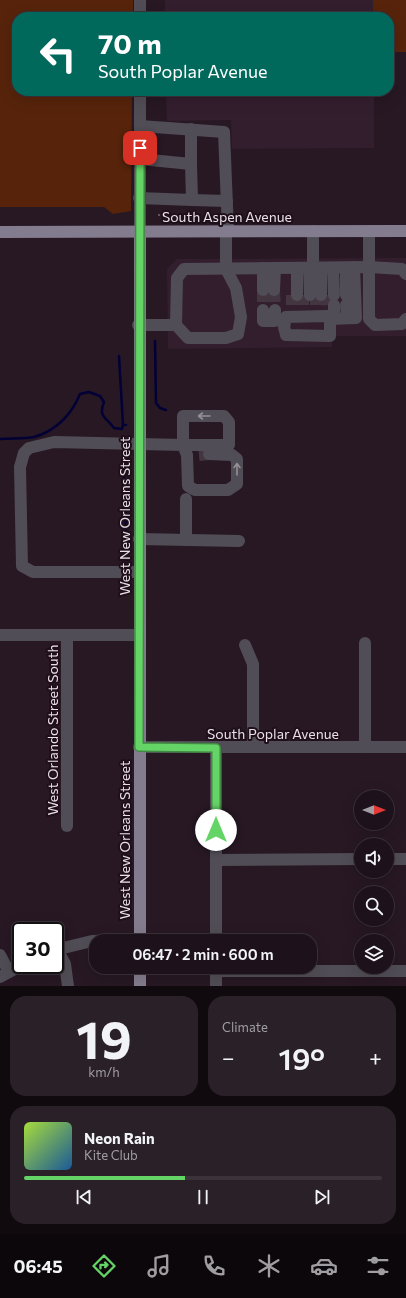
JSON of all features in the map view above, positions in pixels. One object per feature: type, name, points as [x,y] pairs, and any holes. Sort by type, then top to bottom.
[{"type":"main road","name":"South Aspen Avenue","points":[[0,232],[406,231]]},
{"type":"main road","name":"West New Orleans Street","points":[[140,232],[138,325],[140,934]]},
{"type":"main road","points":[[140,974],[140,986]]},
{"type":"street","points":[[140,0],[140,12]]},
{"type":"street","name":"West New Orleans Street","points":[[140,96],[140,232]]},
{"type":"street","points":[[140,126],[224,132],[227,201],[226,269],[236,288],[241,317],[238,334],[226,338],[188,338],[176,325],[178,278],[184,269],[226,269],[269,268],[321,268],[369,267],[402,270],[406,274]]},
{"type":"street","points":[[191,129],[192,200]]},
{"type":"street","points":[[140,159],[191,164]]},
{"type":"street","points":[[139,198],[227,201]]},
{"type":"street","points":[[313,231],[321,268],[319,306],[330,336],[286,335],[284,327],[286,317],[319,306],[356,318],[321,268]]},
{"type":"street","points":[[369,231],[369,319],[375,325],[402,324],[406,319]]},
{"type":"street","points":[[268,290],[269,268]]},
{"type":"street","points":[[319,306],[321,268]]},
{"type":"street","points":[[319,306],[321,268]]},
{"type":"street","points":[[319,306],[321,268]]},
{"type":"street","points":[[269,313],[272,328],[284,327]]},
{"type":"street","points":[[138,325],[176,325]]},
{"type":"street","points":[[139,572],[33,572],[22,566],[20,467],[24,453],[29,448],[54,442],[139,444],[195,452],[232,455],[236,459],[236,484],[228,490],[195,490],[188,486],[195,452],[184,416],[224,416],[229,422],[229,445],[195,452]]},
{"type":"street","points":[[186,499],[186,540]]},
{"type":"street","points":[[139,540],[239,541]]},
{"type":"street","points":[[0,635],[139,635]]},
{"type":"street","name":"West Orlando Street South","points":[[67,635],[68,826]]},
{"type":"street","points":[[365,643],[365,748]]},
{"type":"street","points":[[244,645],[253,664],[253,748]]},
{"type":"street","name":"South Poplar Avenue","points":[[139,747],[406,747]]},
{"type":"street","points":[[216,748],[216,934]]},
{"type":"street","points":[[216,860],[354,859]]},
{"type":"street","points":[[394,859],[406,859]]},
{"type":"street","points":[[64,947],[89,942]]},
{"type":"street","points":[[0,955],[5,975]]},
{"type":"street","points":[[64,962],[68,986]]},
{"type":"street","points":[[317,970],[406,971]]},
{"type":"street","points":[[216,974],[216,986]]},
{"type":"shaded area","points":[[0,0],[133,0],[133,12],[12,12],[12,96],[132,96],[131,211],[113,214],[104,207],[0,207]]},
{"type":"shaded area","points":[[165,0],[373,0],[373,12],[165,12]]},
{"type":"shaded area","points":[[373,0],[406,0],[406,52],[394,52],[394,12],[373,12]]},
{"type":"shaded area","points":[[166,96],[374,96],[374,148],[232,149],[231,120],[167,121]]},
{"type":"shaded area","points":[[406,258],[406,336],[332,336],[332,347],[168,349],[167,269],[177,259]]},
{"type":"waterway","points":[[155,341],[156,403],[160,408],[166,410]]},
{"type":"waterway","points":[[119,356],[123,425]]},
{"type":"waterway","points":[[0,439],[34,437],[49,431],[68,415],[80,394],[89,392],[100,396],[104,402],[102,414],[114,428],[122,429],[123,425],[126,425]]},
{"type":"waterway","points":[[123,454],[127,560]]},
{"type":"tunnel","points":[[263,290],[263,310]]},
{"type":"tunnel","points":[[274,290],[275,310]]},
{"type":"tunnel","points":[[292,295],[292,305]]},
{"type":"tunnel","points":[[303,295],[303,305]]},
{"type":"tunnel","points":[[316,295],[316,305]]},
{"type":"tunnel","points":[[327,295],[328,305]]},
{"type":"tunnel","points":[[199,455],[209,454]]},
{"type":"route","points":[[140,148],[138,332],[139,747],[216,748],[216,830]]}]
